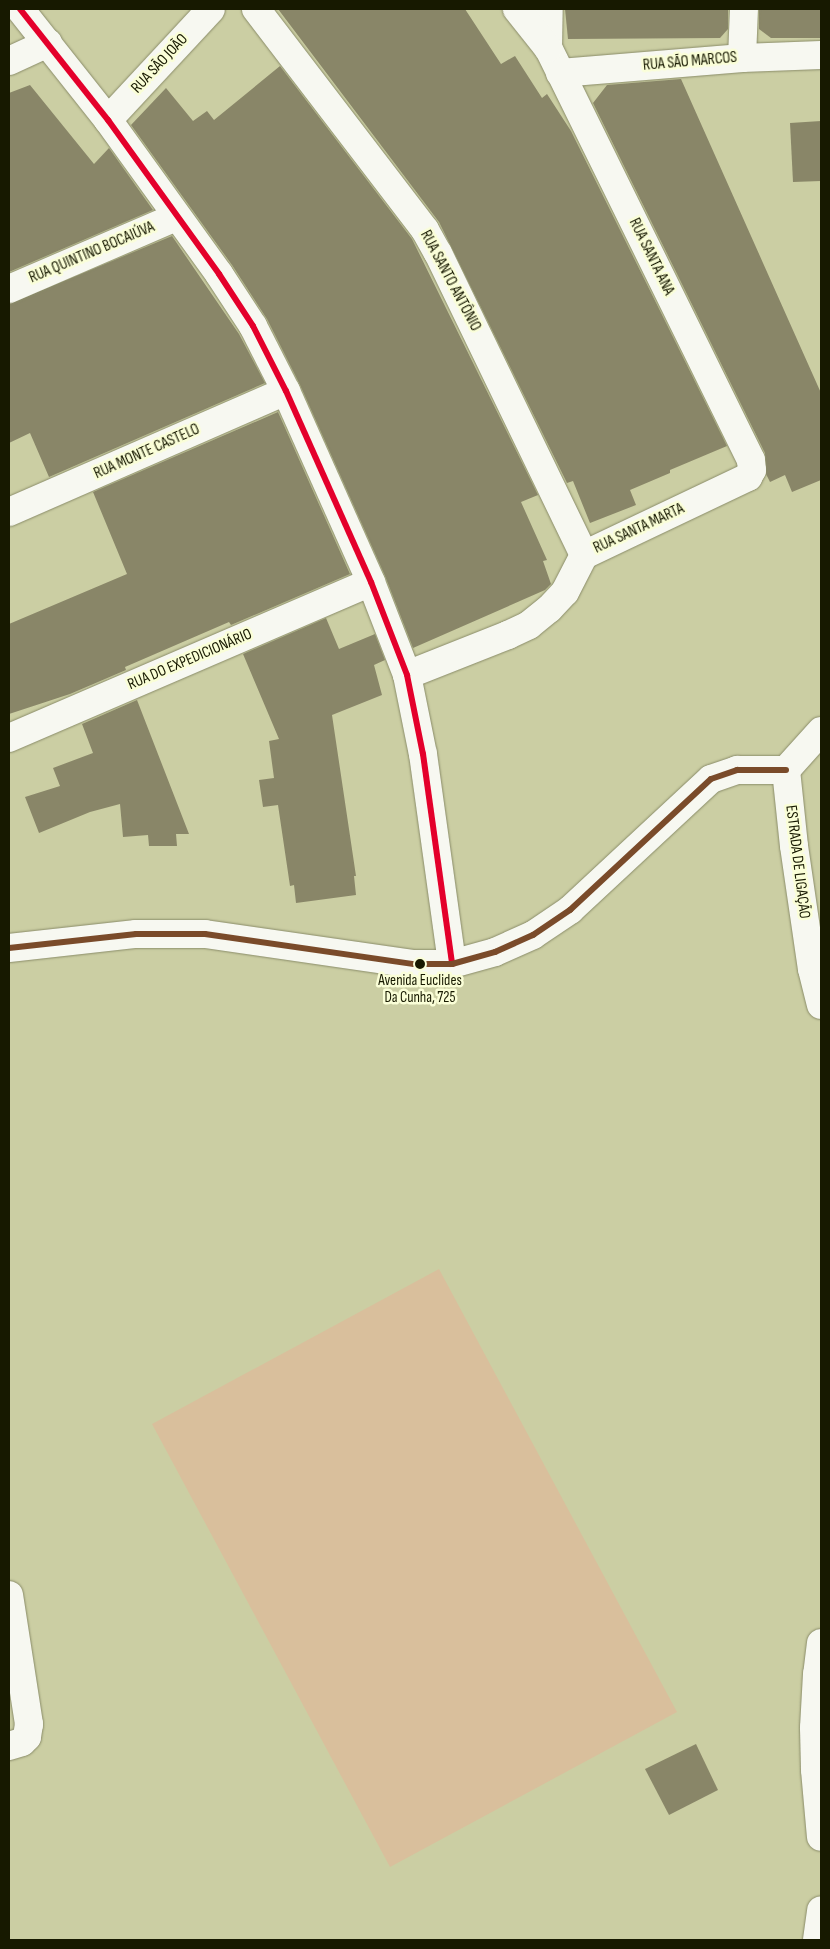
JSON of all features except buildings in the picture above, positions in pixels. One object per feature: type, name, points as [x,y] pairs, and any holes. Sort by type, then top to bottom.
[{"type":"street","points":[[20,9],[108,120],[176,217],[219,274],[254,326],[286,391],[371,582],[407,675],[423,754],[452,964]]},
{"type":"street","name":"RUA SÃO JOÃO","points":[[108,120],[211,9]]},
{"type":"street","name":"RUA SANTO ANTÔNIO","points":[[256,9],[424,230],[438,253],[584,556]]},
{"type":"street","name":"RUA SANTA ANA","points":[[517,9],[548,48],[751,460],[752,466]]},
{"type":"street","name":"RUA SANTA ANA","points":[[548,48],[549,9]]},
{"type":"street","points":[[742,58],[744,9]]},
{"type":"street","points":[[9,62],[48,43]]},
{"type":"street","name":"RUA SÃO MARCOS","points":[[560,73],[742,58],[821,55]]},
{"type":"street","name":"RUA QUINTINO BOCAIÚVA","points":[[9,289],[176,217]]},
{"type":"street","name":"RUA MONTE CASTELO","points":[[9,512],[286,391]]},
{"type":"street","name":"RUA SANTA MARTA","points":[[407,675],[529,625],[549,610],[564,592],[584,556],[748,477],[752,466]]},
{"type":"street","name":"RUA DO EXPEDICIONÁRIO","points":[[9,738],[371,582]]},
{"type":"street","points":[[9,948],[136,934],[205,934],[414,964],[452,964],[495,952],[525,938],[570,910],[711,779],[736,770],[786,770],[821,731]]},
{"type":"street","name":"ESTRADA DE LIGAÇÃO","points":[[786,770],[794,846],[810,959],[821,1006]]},
{"type":"street","points":[[9,1595],[28,1715],[18,1742]]},
{"type":"street","points":[[821,1643],[814,1728],[815,1770],[821,1837]]},
{"type":"street","points":[[817,1940],[821,1910]]},
{"type":"shaded area","points":[[439,1269],[677,1712],[390,1867],[152,1424]]},
{"type":"transit line","points":[[20,9],[108,120],[219,274],[253,326],[286,391],[371,582],[407,675],[423,754],[452,964]]},
{"type":"transit line","points":[[9,948],[136,934],[205,934],[414,964],[452,964],[495,952],[533,935],[570,910],[711,779],[737,770],[786,770]]},
{"type":"place","name":"Avenida Euclides Da Cunha, 725","points":[[420,964]]}]
